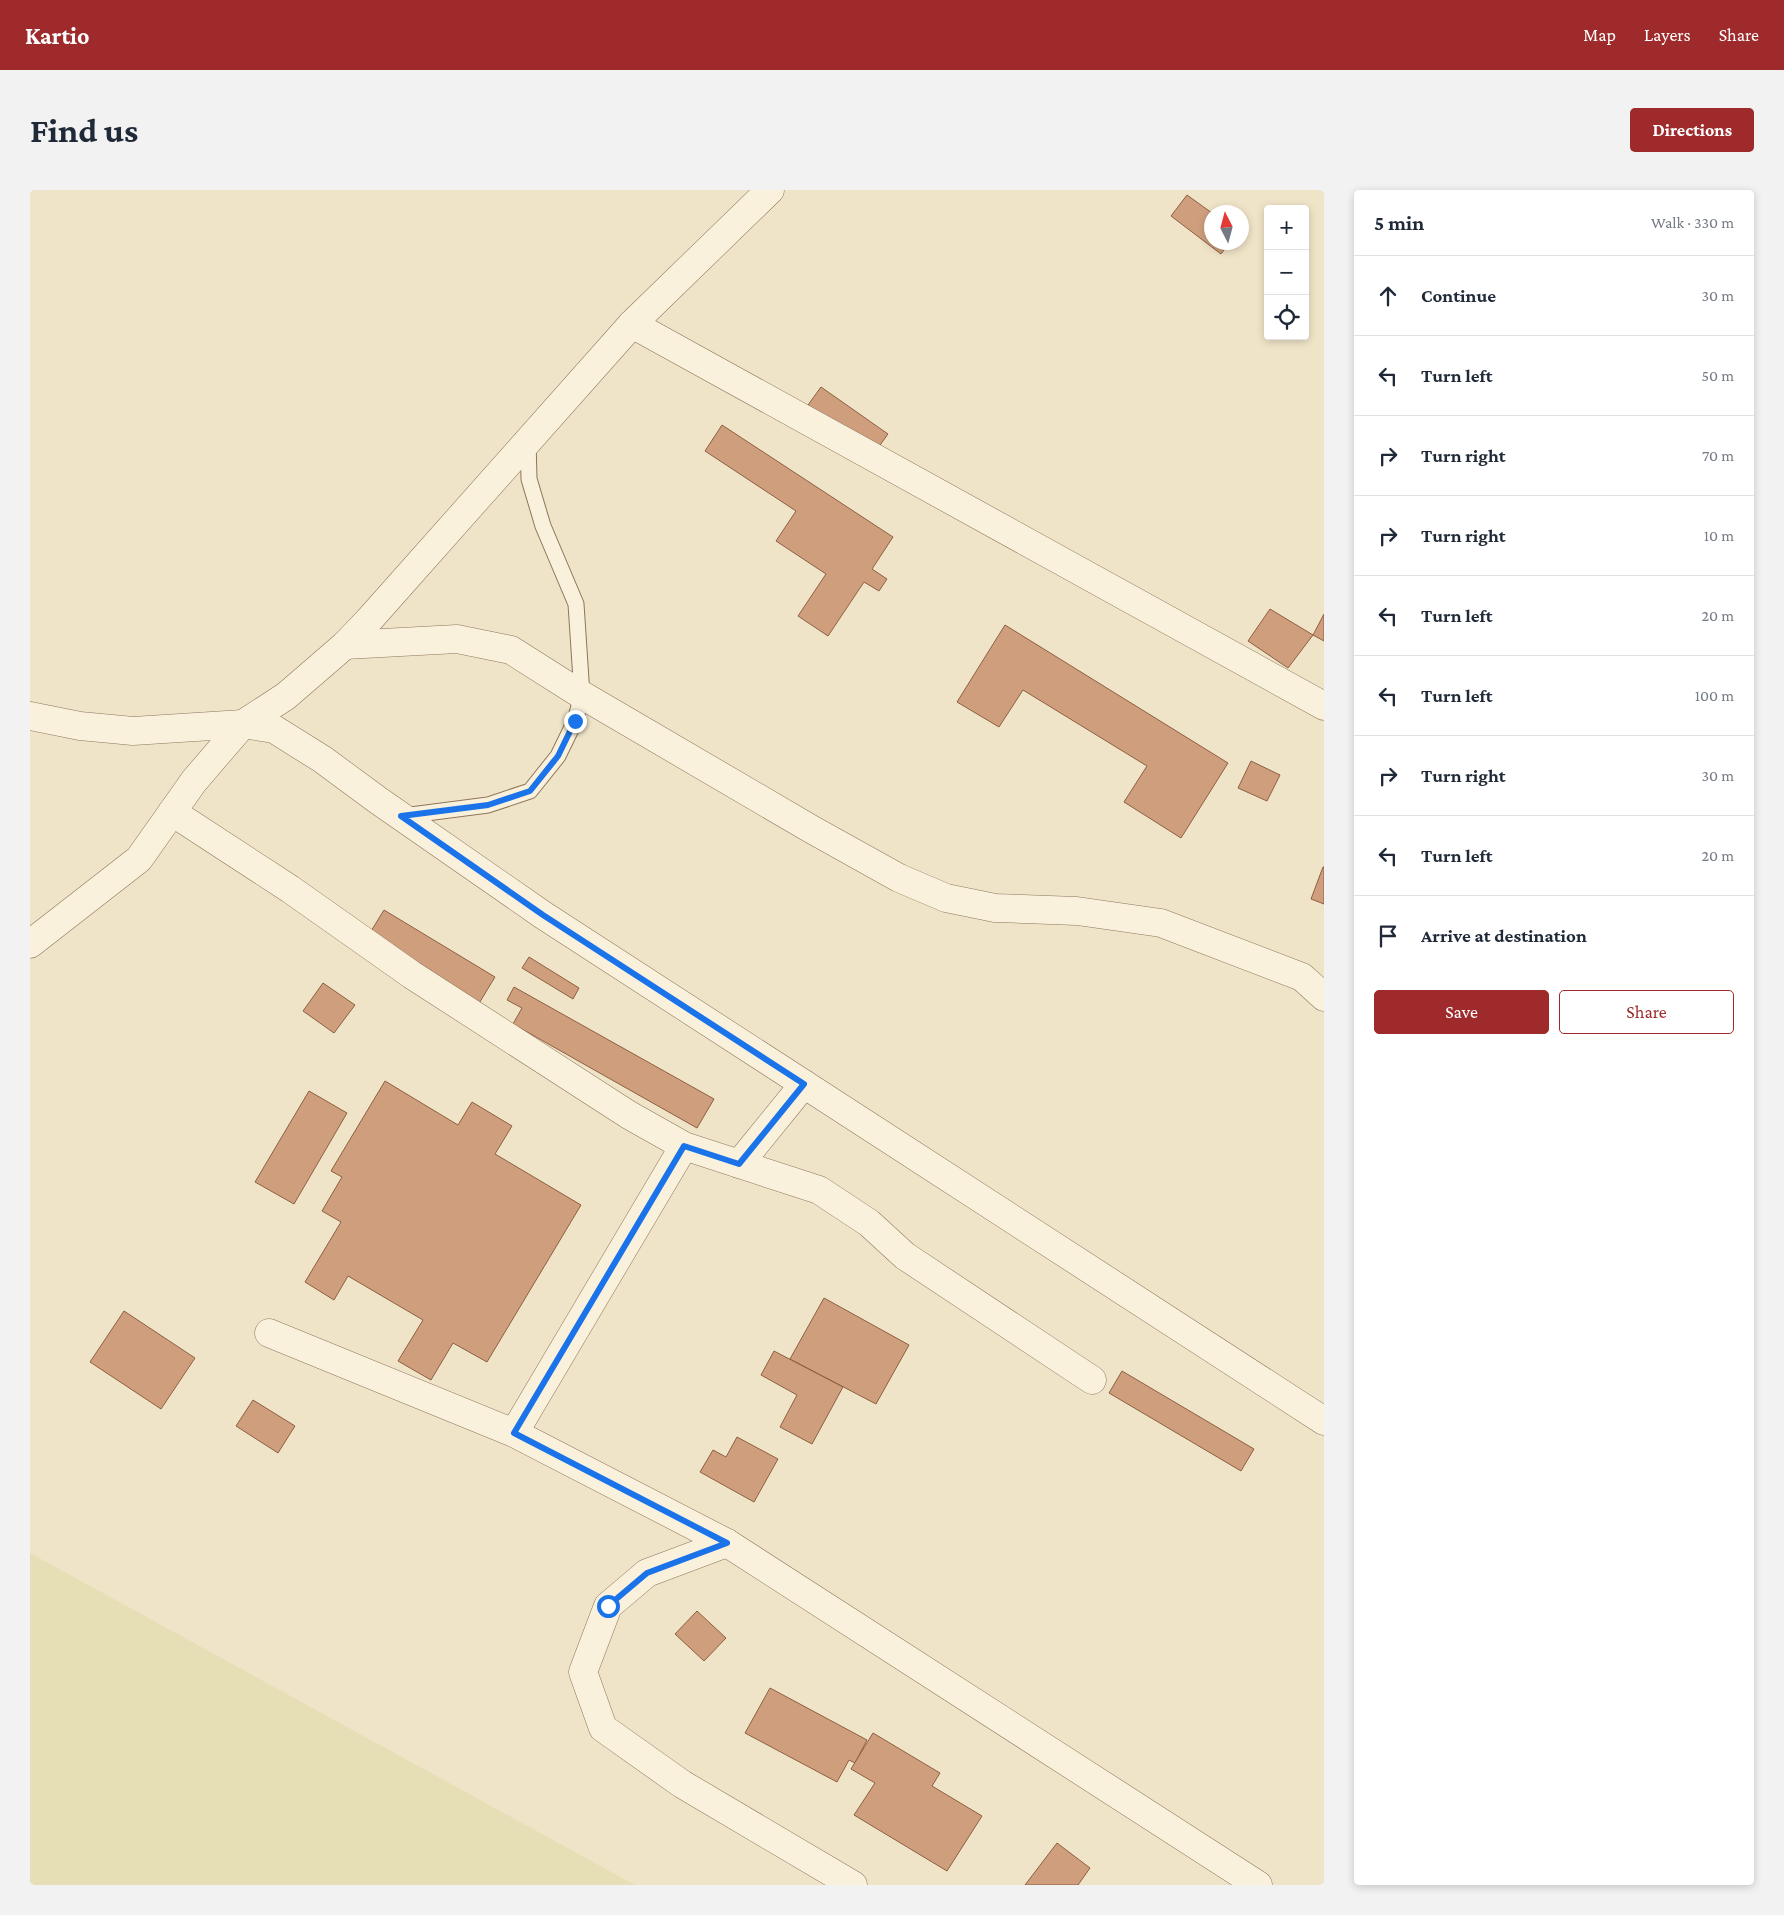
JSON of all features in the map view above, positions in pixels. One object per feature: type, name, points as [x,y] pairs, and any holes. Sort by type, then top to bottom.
[{"type":"street","points":[[30,944],[139,859],[194,781],[243,724],[286,696],[345,645],[632,324],[770,190]]},
{"type":"street","points":[[632,324],[1324,706]]},
{"type":"street","points":[[345,645],[457,638],[510,650],[582,695],[811,829],[899,878],[946,898],[995,908],[1077,911],[1161,923],[1302,978],[1324,997]]},
{"type":"street","points":[[30,716],[80,726],[133,731],[243,724],[274,729],[322,759],[543,915],[1324,1421]]},
{"type":"street","points":[[172,812],[290,889],[412,975],[629,1115],[684,1146],[819,1190],[869,1223],[905,1256],[1092,1380]]},
{"type":"street","points":[[739,1164],[804,1084]]},
{"type":"street","points":[[514,1433],[684,1146]]},
{"type":"street","points":[[269,1333],[514,1433],[727,1543],[1258,1885]]},
{"type":"street","points":[[727,1543],[647,1573],[608,1606],[582,1672],[603,1728],[682,1784],[853,1885]]},
{"type":"lane","points":[[401,816],[488,805],[530,791],[558,756],[575,721],[582,695],[576,604],[543,526],[529,478],[528,440]]},
{"type":"shaded area","points":[[30,1553],[635,1885],[30,1885]]},
{"type":"building","points":[[1187,195],[1204,207],[1204,241],[1171,216]]},
{"type":"building","points":[[1216,250],[1224,250],[1221,254]]},
{"type":"building","points":[[821,387],[888,434],[875,452],[808,405]]},
{"type":"building","points":[[722,425],[893,537],[872,569],[887,579],[879,591],[864,582],[828,636],[798,616],[826,574],[776,541],[796,511],[705,451]]},
{"type":"building","points":[[1270,609],[1313,635],[1288,668],[1248,641]]},
{"type":"building","points":[[1324,614],[1324,641],[1313,635]]},
{"type":"building","points":[[1005,625],[1228,763],[1181,838],[1124,802],[1147,766],[1023,690],[999,727],[957,702]]},
{"type":"building","points":[[1251,761],[1280,775],[1267,801],[1238,788]]},
{"type":"building","points":[[1324,867],[1324,904],[1311,899]]},
{"type":"building","points":[[384,910],[495,977],[478,1005],[368,936]]},
{"type":"building","points":[[529,957],[579,988],[573,999],[522,968]]},
{"type":"building","points":[[323,983],[355,1005],[334,1033],[303,1011]]},
{"type":"building","points":[[514,987],[714,1099],[697,1128],[513,1024],[522,1008],[507,1000]]},
{"type":"building","points":[[385,1081],[458,1125],[472,1102],[512,1126],[495,1154],[581,1205],[487,1362],[453,1343],[431,1380],[398,1361],[423,1320],[348,1276],[334,1300],[305,1282],[341,1222],[322,1211],[342,1177],[331,1171]]},
{"type":"building","points":[[309,1091],[347,1113],[294,1204],[255,1182]]},
{"type":"building","points":[[824,1298],[909,1345],[876,1404],[790,1359]]},
{"type":"building","points":[[124,1311],[195,1358],[161,1409],[90,1362]]},
{"type":"building","points":[[774,1351],[843,1387],[812,1444],[780,1427],[797,1395],[761,1375]]},
{"type":"building","points":[[1122,1371],[1254,1449],[1241,1471],[1109,1393]]},
{"type":"building","points":[[253,1400],[295,1426],[278,1453],[236,1426]]},
{"type":"building","points":[[737,1437],[778,1459],[754,1502],[700,1472],[713,1450],[726,1457]]},
{"type":"building","points":[[697,1611],[726,1638],[704,1661],[675,1634]]},
{"type":"building","points":[[770,1688],[867,1740],[855,1763],[849,1760],[837,1782],[745,1733]]},
{"type":"building","points":[[873,1733],[940,1773],[932,1786],[982,1816],[947,1871],[854,1815],[875,1783],[851,1769]]},
{"type":"building","points":[[1057,1843],[1090,1868],[1078,1885],[1025,1885]]},
{"type":"route","points":[[575,721],[558,756],[530,791],[488,805],[401,816],[543,915],[804,1084],[739,1164],[684,1146],[514,1433],[727,1543],[647,1573],[608,1606]]}]
